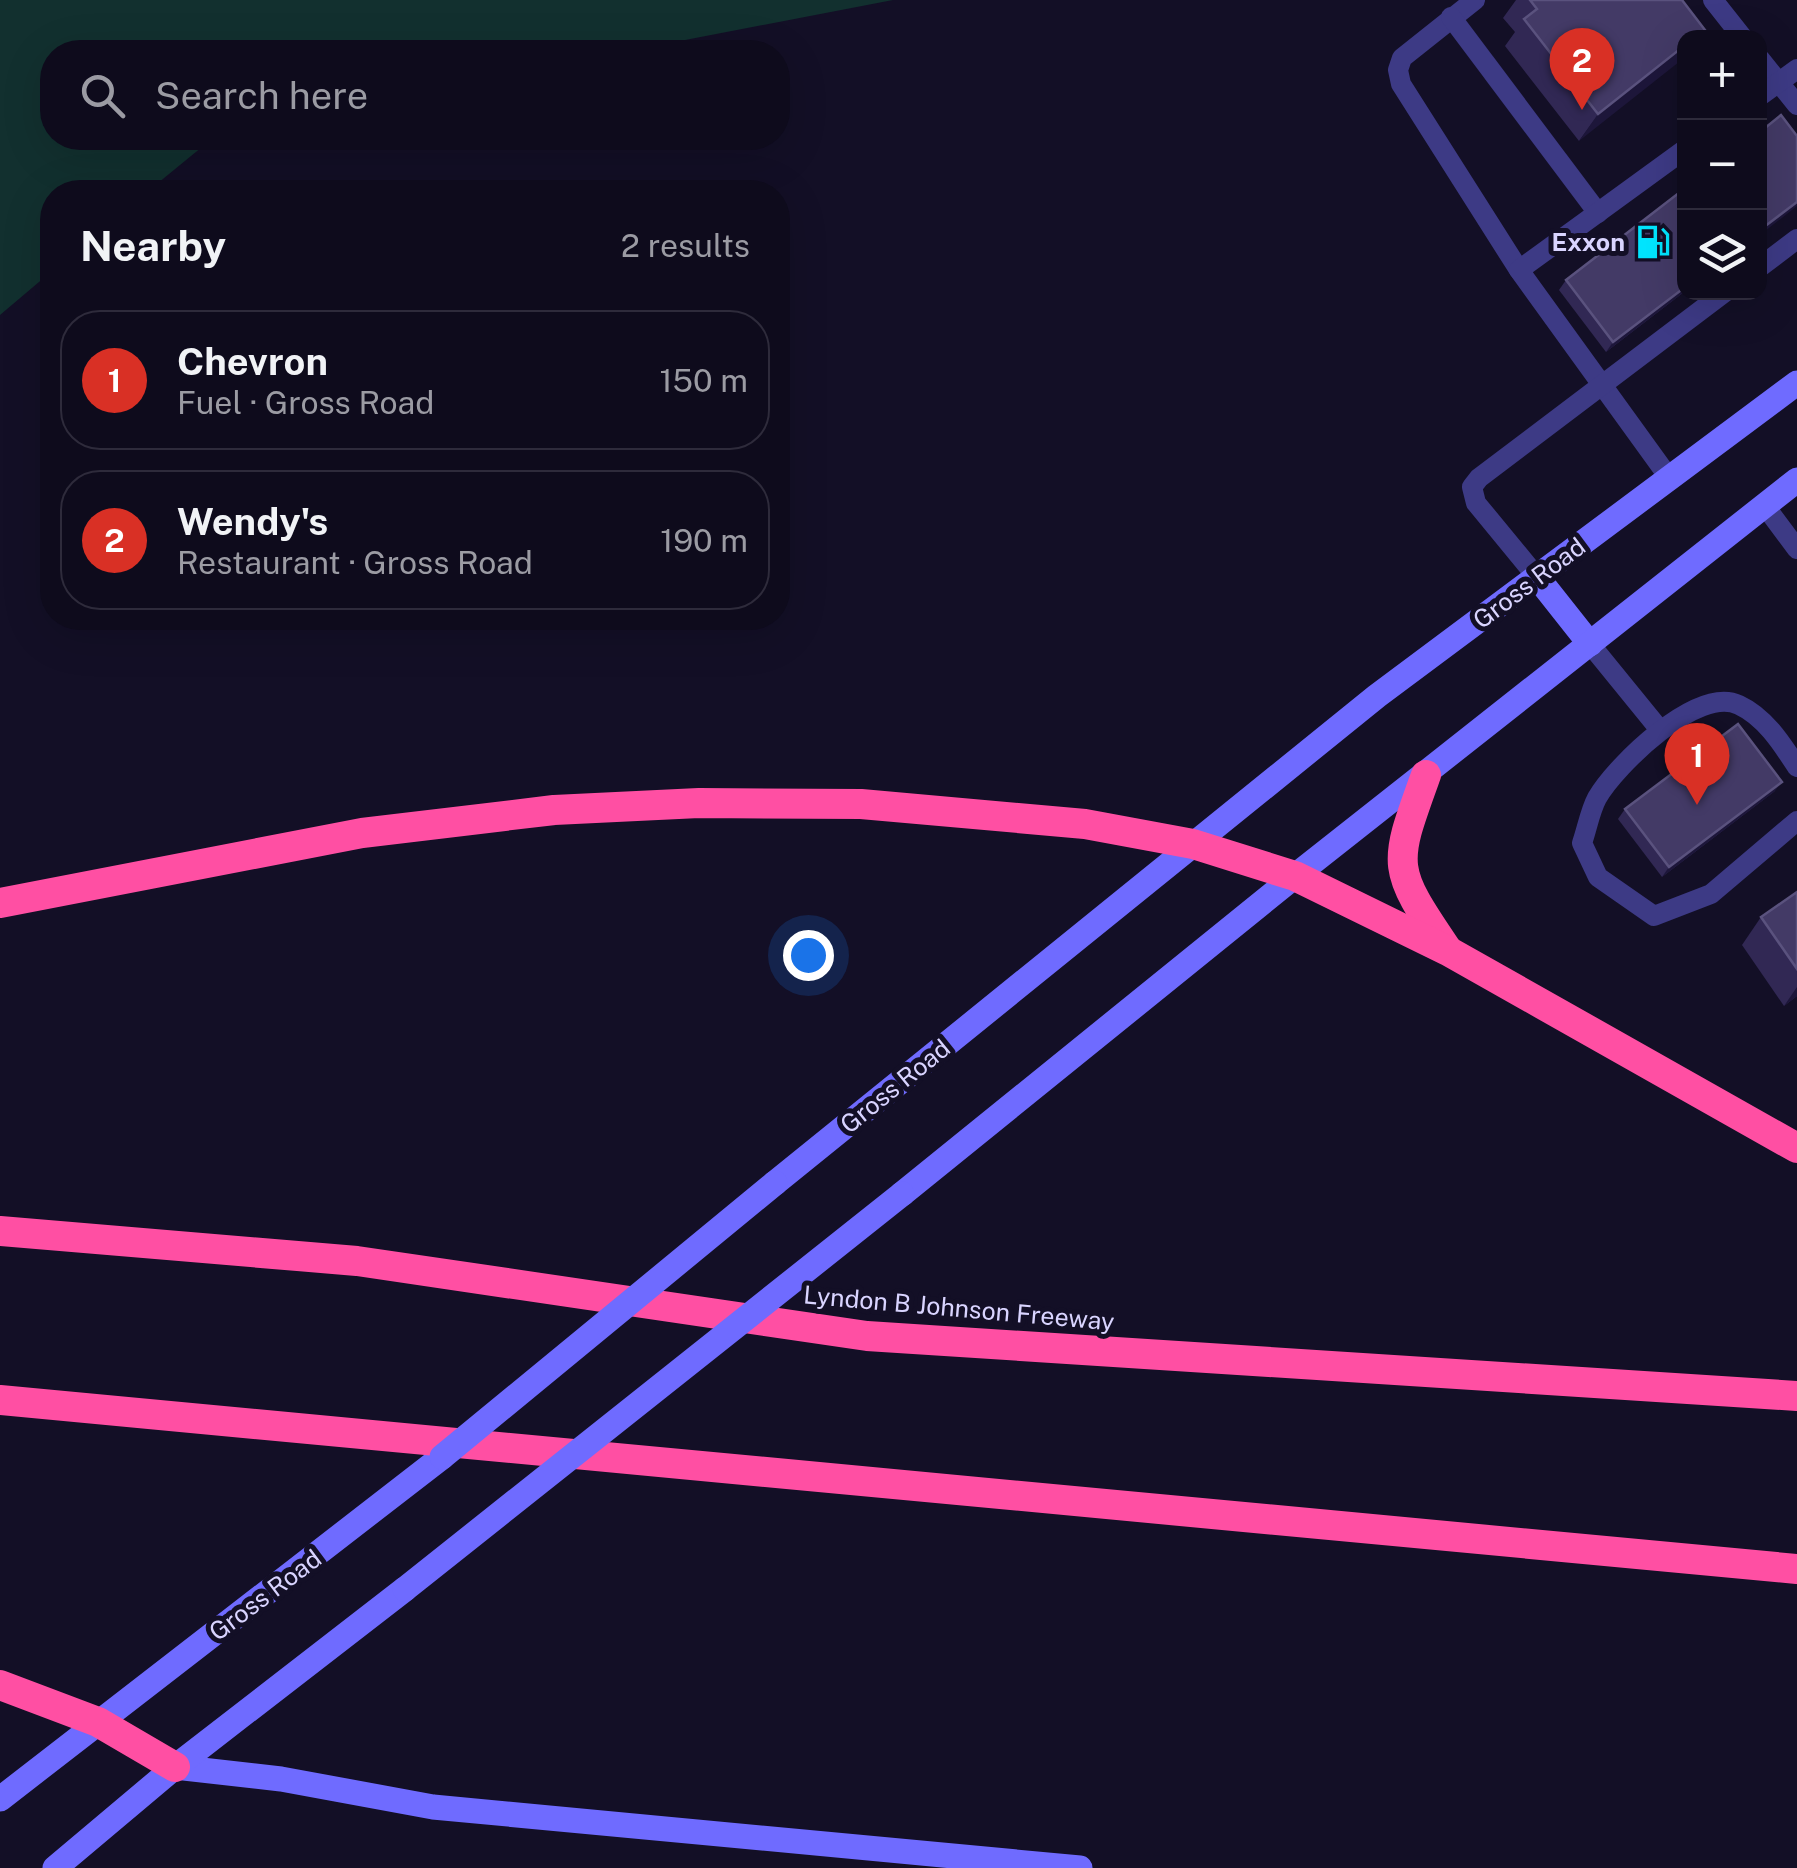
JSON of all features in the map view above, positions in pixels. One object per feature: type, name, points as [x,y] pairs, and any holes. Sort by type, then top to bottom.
[{"type":"highway","points":[[1426,774],[1401,843],[1402,858],[1406,890],[1448,951]]},
{"type":"highway","points":[[0,903],[362,833],[554,810],[662,804],[861,804],[1085,824],[1192,844],[1295,876],[1448,951],[1797,1148]]},
{"type":"highway","name":"Lyndon B Johnson Freeway","points":[[0,1232],[357,1260],[867,1336],[1797,1396]]},
{"type":"highway","points":[[0,1400],[1797,1569]]},
{"type":"highway","points":[[0,1686],[98,1722],[176,1766]]},
{"type":"main road","name":"Gross Road","points":[[0,1798],[296,1573],[1377,696],[1797,383]]},
{"type":"main road","points":[[55,1868],[176,1766],[406,1588],[1295,876],[1797,480]]},
{"type":"main road","points":[[1537,577],[1590,644]]},
{"type":"main road","points":[[176,1766],[281,1779],[433,1807],[1080,1868]]},
{"type":"lane","points":[[1475,0],[1402,58],[1398,70],[1401,84],[1519,270],[1670,479]]},
{"type":"lane","points":[[1713,0],[1737,30]]},
{"type":"lane","points":[[1451,17],[1598,213]]},
{"type":"lane","points":[[1767,67],[1797,106]]},
{"type":"lane","points":[[1767,91],[1797,69]]},
{"type":"lane","points":[[1519,270],[1677,155]]},
{"type":"lane","points":[[1767,262],[1797,239]]},
{"type":"lane","points":[[1537,577],[1476,503],[1472,487],[1714,300]]},
{"type":"lane","points":[[1765,506],[1797,549]]},
{"type":"lane","points":[[1590,644],[1660,730]]},
{"type":"lane","points":[[1797,767],[1775,733],[1738,704],[1714,701],[1660,730],[1626,760],[1596,800],[1582,843],[1598,877],[1654,916],[1712,894],[1797,821]]},
{"type":"green space","points":[[0,0],[893,0],[685,40],[40,40],[40,150],[198,150],[162,180],[40,180],[40,281],[0,315]]},
{"type":"building","points":[[1530,0],[1682,0],[1705,30],[1677,30],[1677,52],[1598,114],[1524,19],[1537,9]]},
{"type":"building","points":[[1781,115],[1797,136],[1797,202],[1767,225],[1767,210],[1767,126]]},
{"type":"building","name":"Exxon","points":[[1677,194],[1677,293],[1613,342],[1566,280]]},
{"type":"building","points":[[1738,724],[1782,782],[1669,867],[1625,809]]},
{"type":"building","points":[[1797,892],[1797,969],[1761,917]]},
{"type":"place","name":"Wendy's","points":[[1582,110]]},
{"type":"place","name":"Exxon","points":[[1653,242]]},
{"type":"place","name":"Chevron","points":[[1697,805]]}]
